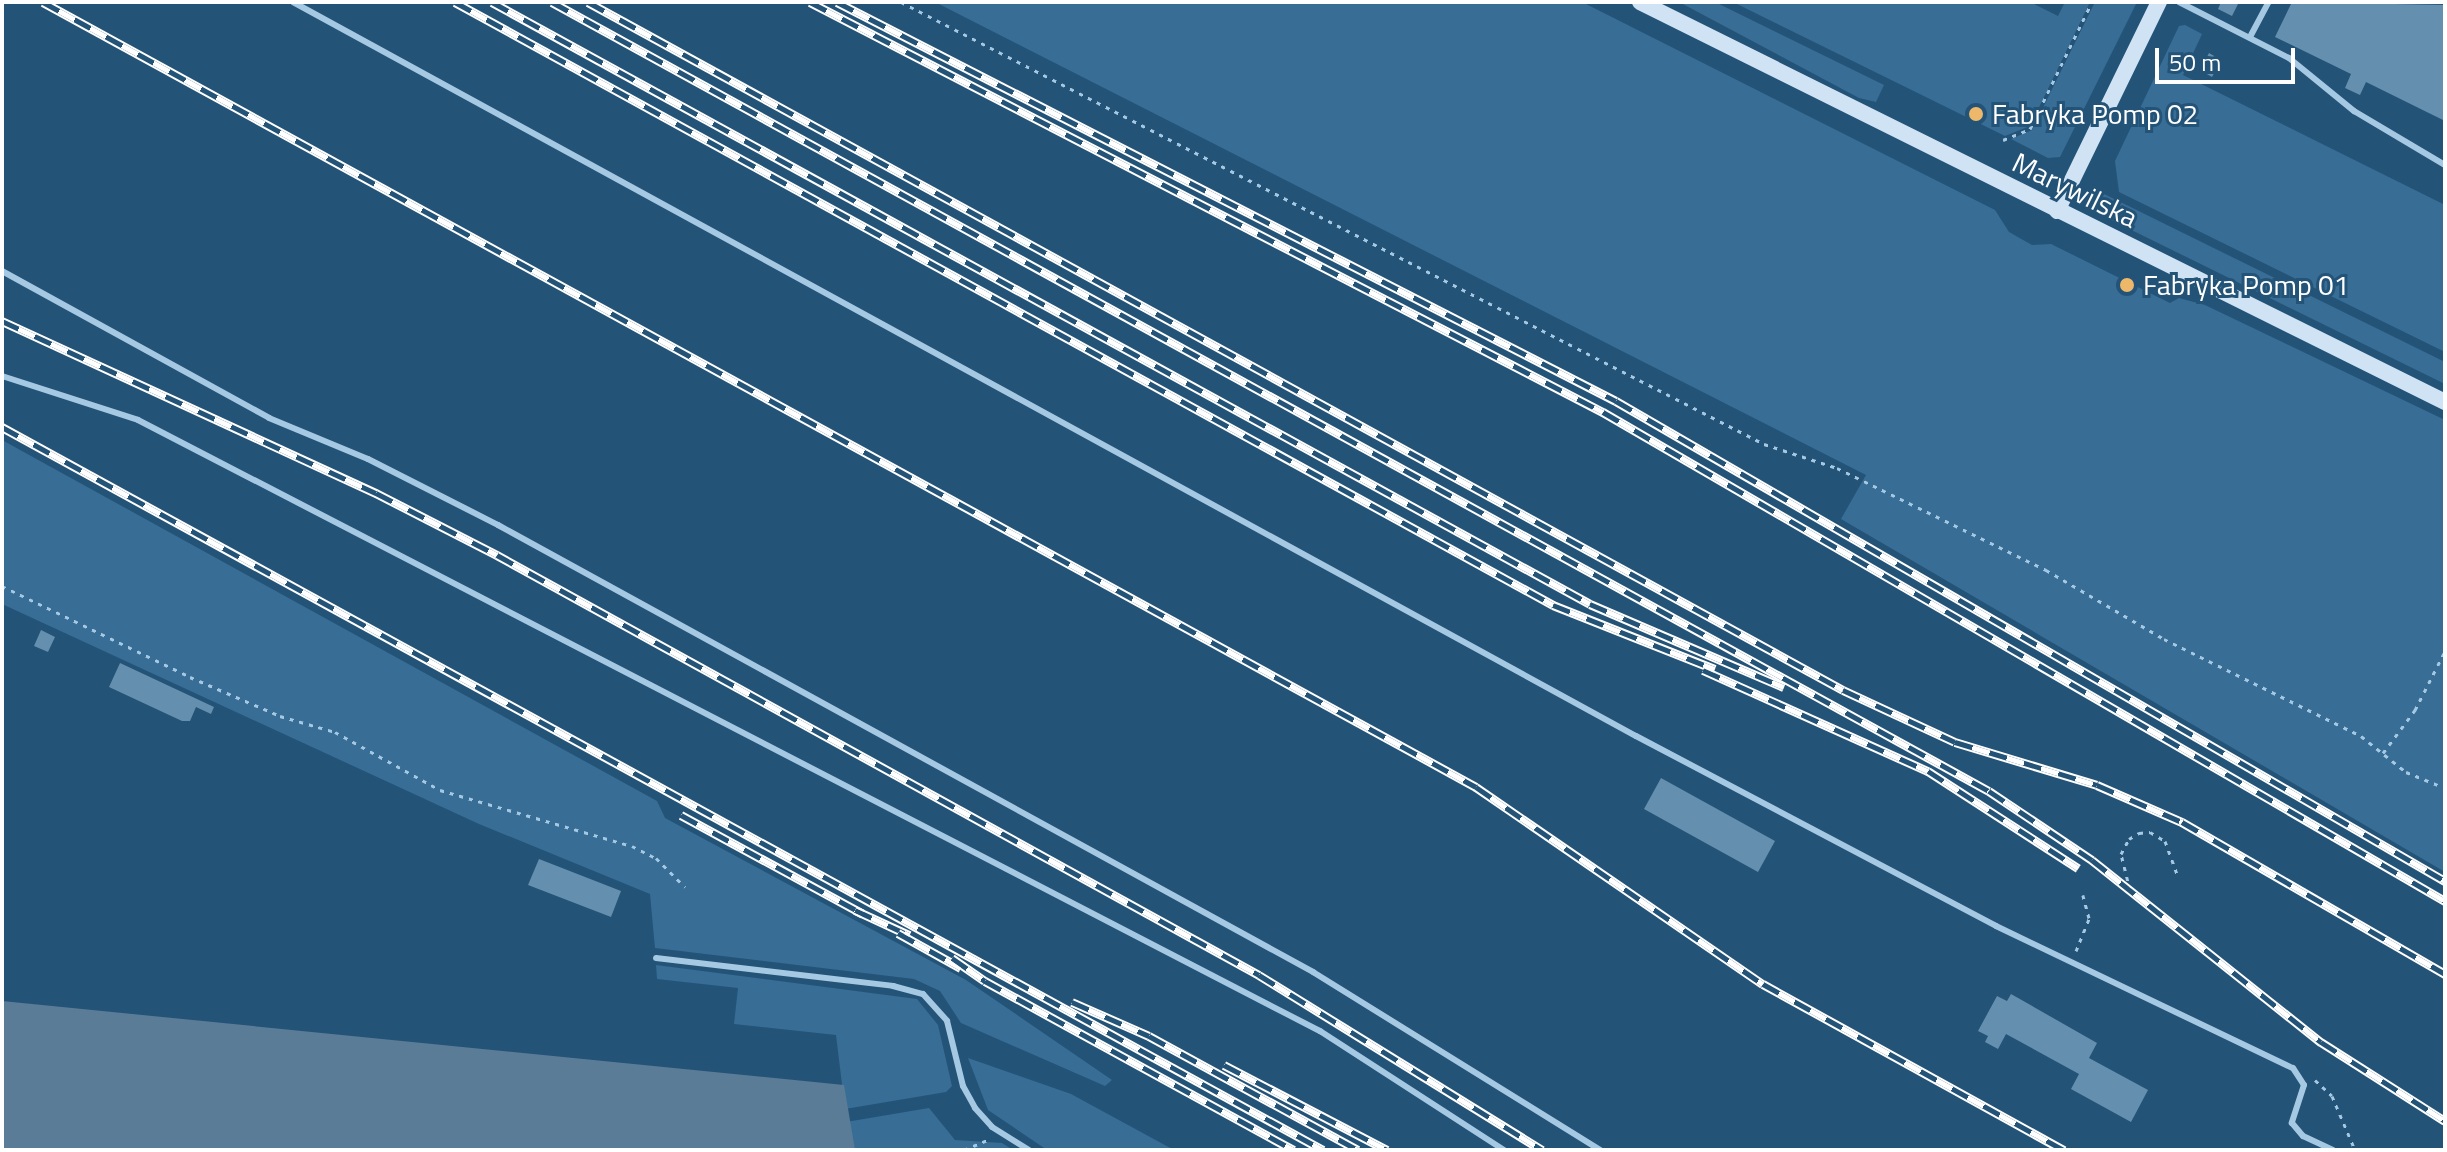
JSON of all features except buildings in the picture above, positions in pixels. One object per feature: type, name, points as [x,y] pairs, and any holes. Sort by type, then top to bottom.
[{"type":"main road","name":"Marywilska","points":[[1640,2],[2445,402]]},
{"type":"main road","points":[[2057,211],[2159,2]]},
{"type":"lane","points":[[293,2],[1636,736],[2071,962],[2293,1068],[2304,1080],[2292,1123],[2303,1136],[2333,1150]]},
{"type":"lane","points":[[2179,2],[2289,58],[2354,111],[2445,165]]},
{"type":"lane","points":[[2250,37],[2269,2]]},
{"type":"lane","points":[[2,271],[269,418],[368,459],[498,525],[1313,972],[1600,1150]]},
{"type":"lane","points":[[2,376],[152,427],[1320,1031],[1504,1150]]},
{"type":"lane","points":[[656,958],[863,982],[923,994],[947,1021],[970,1101],[1001,1134],[1029,1150]]},
{"type":"path","points":[[901,2],[1752,438],[1837,468],[2046,570],[2164,639],[2344,727],[2406,772],[2445,788]]},
{"type":"path","points":[[2003,140],[2030,129],[2092,2]]},
{"type":"path","points":[[2,586],[190,677],[280,716],[335,732],[440,790],[477,805],[549,818],[632,846],[656,858],[685,887]]},
{"type":"path","points":[[2383,753],[2410,719],[2445,651]]},
{"type":"path","points":[[2130,890],[2121,854],[2139,833],[2150,832],[2165,841],[2178,876]]},
{"type":"path","points":[[2071,962],[2088,924],[2083,895]]},
{"type":"path","points":[[2304,1080],[2316,1081],[2329,1090],[2355,1150]]},
{"type":"path","points":[[964,1150],[1001,1134]]},
{"type":"shaded area","points":[[935,2],[1582,2],[1995,210],[2009,232],[2032,245],[2051,244],[2170,303],[2179,298],[2205,305],[2445,420],[2445,872],[1841,519],[1866,475]]},
{"type":"shaded area","points":[[1679,2],[1715,2],[1884,85],[1876,102],[1859,98]]},
{"type":"shaded area","points":[[1733,2],[2030,2],[2058,16],[2065,2],[2090,2],[2030,126],[2005,136]]},
{"type":"shaded area","points":[[2095,2],[2137,2],[2060,157],[2048,158],[2011,139],[2032,130]]},
{"type":"shaded area","points":[[2185,25],[2202,34],[2183,75],[2445,205],[2445,352],[2119,192],[2115,161],[2179,26]]},
{"type":"shaded area","points":[[2096,190],[2445,362],[2445,384],[2107,218]]},
{"type":"shaded area","points":[[2,440],[657,801],[665,818],[966,980],[1112,1080],[1105,1086],[961,1023],[940,991],[914,979],[655,948],[650,894],[479,824],[2,604]]},
{"type":"shaded area","points":[[656,965],[917,999],[938,1025],[952,1086],[946,1092],[845,1109],[836,1035],[734,1024],[738,988],[657,979]]},
{"type":"shaded area","points":[[2,1001],[844,1085],[855,1150],[2,1150]]},
{"type":"shaded area","points":[[968,1058],[1071,1094],[1174,1150],[1047,1150],[988,1110]]},
{"type":"shaded area","points":[[929,1108],[955,1140],[1002,1143],[1013,1150],[855,1150],[846,1122]]},
{"type":"railway","points":[[43,2],[1476,787],[1763,984],[2064,1150]]},
{"type":"railway","points":[[455,2],[1553,605],[1715,669]]},
{"type":"railway","points":[[492,2],[1590,604],[1784,687]]},
{"type":"railway","points":[[552,2],[1989,791],[2092,860],[2321,1042],[2445,1121]]},
{"type":"railway","points":[[588,2],[1843,690],[1955,742],[2097,785],[2182,822],[2445,974]]},
{"type":"railway","points":[[810,2],[1603,412],[2445,901]]},
{"type":"railway","points":[[837,2],[1616,401],[2445,881]]},
{"type":"railway","points":[[2,321],[376,493],[497,555],[1259,975],[1542,1150]]},
{"type":"railway","points":[[2,427],[1323,1150]]},
{"type":"railway","points":[[1703,670],[1928,771],[2078,868]]},
{"type":"railway","points":[[681,815],[863,914]]},
{"type":"railway","points":[[855,910],[909,935]]},
{"type":"railway","points":[[898,933],[961,968]]},
{"type":"railway","points":[[952,958],[985,981],[1294,1150]]},
{"type":"railway","points":[[1072,1002],[1149,1036],[1358,1150]]},
{"type":"railway","points":[[1224,1065],[1387,1150]]},
{"type":"place","name":"Fabryka Pomp 02","points":[[1976,114]]},
{"type":"place","name":"Fabryka Pomp 01","points":[[2127,285]]}]
